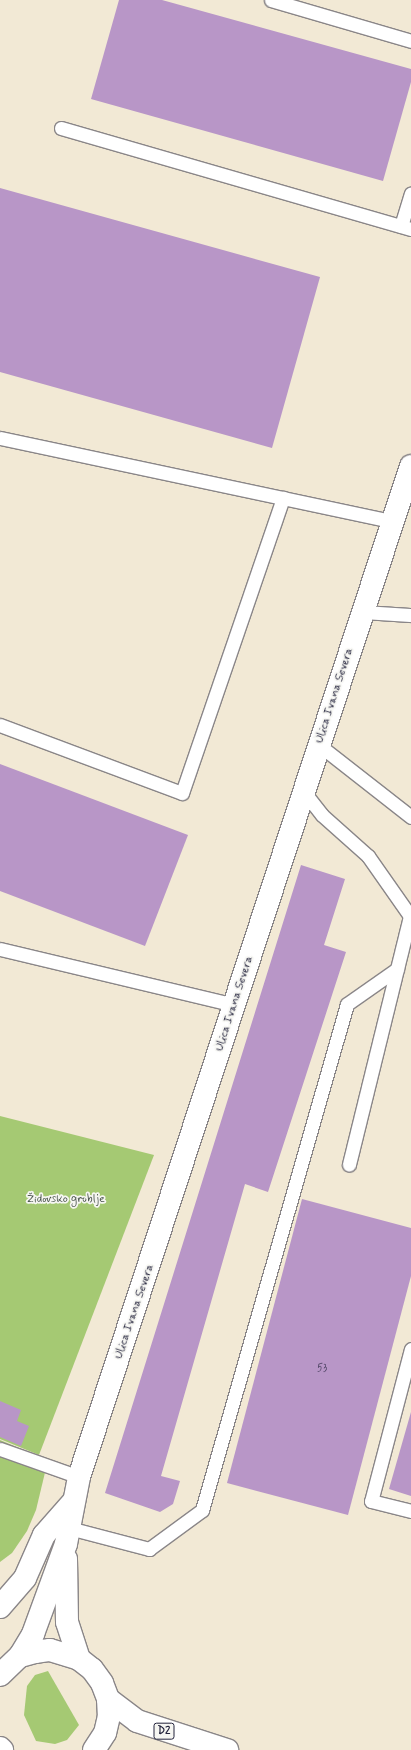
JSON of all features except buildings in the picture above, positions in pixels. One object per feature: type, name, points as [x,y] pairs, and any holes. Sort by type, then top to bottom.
[{"type":"street","name":"Ulica Ivana Severa","points":[[7,1666],[33,1634],[67,1536],[79,1477],[411,466]]},
{"type":"street","points":[[0,1607],[25,1578],[44,1535],[73,1502]]},
{"type":"street","name":"Ulica Ivana Severa","points":[[67,1536],[67,1622],[79,1659]]},
{"type":"street","points":[[7,1666],[50,1650],[79,1659],[92,1669],[102,1683],[108,1699],[109,1716],[105,1733],[94,1750]]},
{"type":"street","name":"D2","points":[[108,1699],[137,1721],[227,1750]]},
{"type":"lane","points":[[271,0],[411,40]]},
{"type":"lane","points":[[61,128],[406,228],[411,194]]},
{"type":"lane","points":[[0,438],[392,521]]},
{"type":"lane","points":[[0,725],[182,793],[283,498]]},
{"type":"lane","points":[[362,612],[411,615]]},
{"type":"lane","points":[[319,745],[411,817]]},
{"type":"lane","points":[[304,792],[322,816],[368,856],[410,916],[348,1165]]},
{"type":"lane","points":[[0,949],[235,1005]]},
{"type":"lane","points":[[67,1536],[149,1549],[202,1510],[347,1004],[397,969]]},
{"type":"lane","points":[[411,1349],[371,1501],[411,1511]]},
{"type":"lane","points":[[0,1449],[79,1477]]},
{"type":"green space","name":"Židovsko groblje","points":[[0,1116],[154,1155],[39,1455],[0,1439]]},
{"type":"green space","points":[[0,1440],[48,1460],[36,1510],[27,1531],[12,1553],[0,1562]]},
{"type":"green space","points":[[48,1671],[79,1725],[67,1740],[55,1744],[36,1741],[24,1715],[27,1686],[35,1675]]}]
